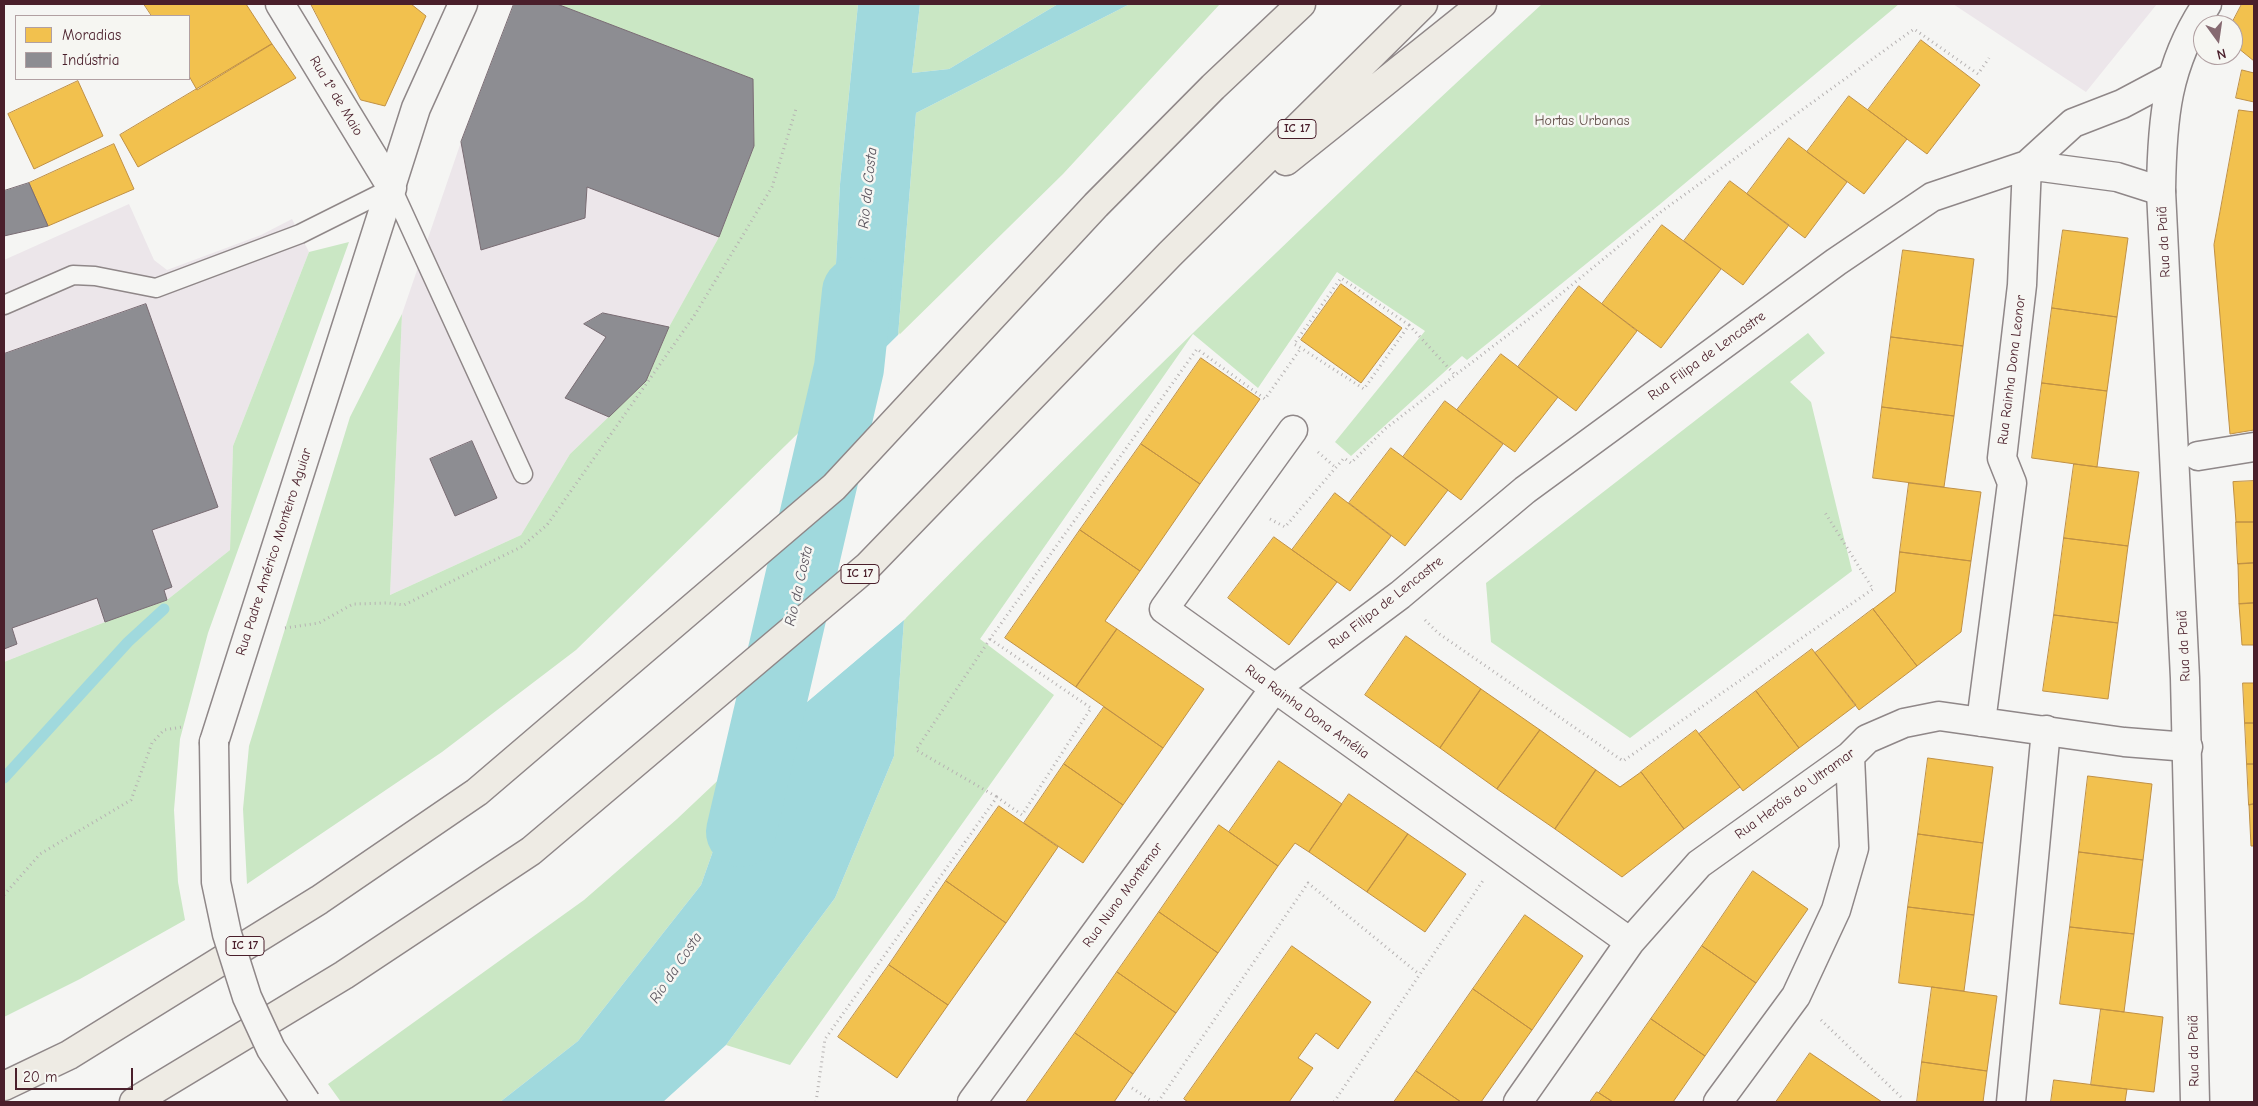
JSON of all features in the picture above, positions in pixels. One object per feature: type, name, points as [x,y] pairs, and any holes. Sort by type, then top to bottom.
[{"type":"highway","points":[[1212,87],[1274,4]]},
{"type":"highway","name":"IC 17","points":[[4,1086],[69,1055],[302,910],[477,792],[834,487],[1096,205],[1212,87],[1301,4]]},
{"type":"highway","name":"IC 17","points":[[134,1102],[344,975],[531,851],[868,566],[1165,260],[1423,4]]},
{"type":"highway","points":[[1165,260],[1482,4]]},
{"type":"street","name":"Rua 1º de Maio","points":[[280,4],[392,188]]},
{"type":"street","name":"Rua Padre Américo Monteiro Aguiar","points":[[306,1102],[271,1049],[251,1006],[227,934],[216,882],[215,736],[392,188],[416,108],[463,4]]},
{"type":"street","name":"Rua da Paiã","points":[[2195,1102],[2188,747],[2161,191],[2162,139],[2171,78],[2186,43],[2207,4]]},
{"type":"street","name":"Rua Filipa de Lencastre","points":[[1274,688],[1400,595],[1525,490],[1836,262],[1932,197],[2027,164],[2073,123],[2122,104],[2171,78]]},
{"type":"street","points":[[2027,164],[2072,169],[2117,178],[2161,191]]},
{"type":"street","name":"Rua Rainha Dona Leonor","points":[[1981,722],[2012,483],[2002,458],[2022,286],[2027,164]]},
{"type":"street","name":"Rua Rainha Dona Amélia","points":[[1293,430],[1164,609],[1630,942]]},
{"type":"street","points":[[2198,456],[2254,447]]},
{"type":"street","name":"Rua Nuno Montemor","points":[[972,1102],[1274,688]]},
{"type":"street","name":"Rua Heróis do Ultramar","points":[[1518,1102],[1630,942],[1699,864],[1850,756],[1868,739],[1904,723],[1939,716],[2124,742],[2188,747]]},
{"type":"street","points":[[2011,1102],[2046,730]]},
{"type":"street","points":[[1718,1102],[1796,996],[1836,910],[1854,848],[1850,756]]},
{"type":"lane","points":[[4,305],[73,275],[95,276],[156,288],[300,234],[392,188],[523,474]]},
{"type":"path","points":[[1269,518],[1285,528],[1344,458],[1351,463],[1386,428],[1456,376],[1662,211],[1914,29],[1978,74],[1989,58]]},
{"type":"path","points":[[248,633],[319,623],[352,604],[388,603],[404,605],[521,547],[547,525],[694,316],[772,187],[796,109]]},
{"type":"path","points":[[1410,325],[1364,389],[1294,344],[1341,278],[1410,325],[1456,376]]},
{"type":"path","points":[[990,639],[1091,708],[1022,815],[997,797],[916,750],[990,639],[1197,349],[1265,399],[1301,348]]},
{"type":"path","points":[[1400,595],[1438,633],[1624,761],[1872,589],[1824,511]]},
{"type":"path","points":[[4,895],[40,854],[131,800],[152,743],[164,730],[183,726],[215,736]]},
{"type":"path","points":[[816,1102],[825,1039],[997,797]]},
{"type":"path","points":[[1334,1102],[1503,852]]},
{"type":"path","points":[[1158,1102],[1308,883],[1419,974]]},
{"type":"path","points":[[1796,996],[1903,1099]]},
{"type":"path","points":[[1132,1088],[1153,1102]]},
{"type":"shaded area","points":[[514,4],[557,4],[753,79],[754,146],[719,237],[669,327],[646,381],[570,454],[521,535],[390,595],[402,314],[461,142]]},
{"type":"shaded area","points":[[1953,4],[2157,4],[2086,92]]},
{"type":"shaded area","points":[[129,204],[154,260],[167,270],[261,235],[292,219],[309,252],[233,446],[230,550],[167,600],[4,662],[4,260]]},
{"type":"green space","points":[[557,4],[858,4],[840,184],[829,403],[576,650],[442,752],[247,884],[243,809],[249,746],[350,417],[402,314],[390,595],[521,535],[570,454],[646,381],[669,327],[719,237],[754,146],[753,79]]},
{"type":"green space","points":[[920,4],[1058,4],[949,69],[912,73]]},
{"type":"green space","points":[[1130,4],[1220,4],[1063,174],[898,336],[916,113]]},
{"type":"green space","name":"Hortas Urbanas","points":[[1542,4],[1899,4],[1659,205],[1467,360],[1462,356],[1351,456],[1335,442],[1425,331],[1337,272],[1258,388],[1193,334],[980,639],[1054,695],[790,1065],[726,1045],[835,898],[894,756],[904,620],[1219,308]]},
{"type":"green space","points":[[349,242],[208,633],[180,739],[174,810],[178,882],[185,920],[80,979],[4,1017],[4,662],[167,600],[230,550],[233,446],[309,252]]},
{"type":"green space","points":[[1808,333],[1825,353],[1790,382],[1811,402],[1852,571],[1630,738],[1491,642],[1486,583]]},
{"type":"green space","points":[[748,752],[701,885],[578,1041],[500,1102],[341,1102],[328,1084],[584,900],[677,819]]},
{"type":"water","points":[[858,4],[920,4],[912,73],[949,69],[1058,4],[1130,4],[916,113],[898,336],[829,403],[840,184]]},
{"type":"water","points":[[904,620],[894,756],[835,898],[726,1045],[663,1102],[500,1102],[578,1041],[701,885],[748,752]]},
{"type":"pier","points":[[900,333],[899,338],[831,405],[827,405]]},
{"type":"pier","points":[[902,618],[906,618],[744,755],[746,750]]},
{"type":"building: Moradias","points":[[144,4],[246,4],[272,44],[197,90],[190,78],[190,15],[151,15]]},
{"type":"building: Moradias","points":[[311,4],[411,4],[426,16],[385,106],[361,100]]},
{"type":"building: Moradias","points":[[2242,4],[2254,4],[2254,61],[2243,52],[2243,15],[2236,15]]},
{"type":"building: Moradias","points":[[1921,40],[1980,85],[1927,154],[1868,110]]},
{"type":"building: Moradias","points":[[272,44],[296,78],[138,167],[120,135]]},
{"type":"building: Moradias","points":[[2242,70],[2254,73],[2254,102],[2236,98]]},
{"type":"building: Moradias","points":[[78,81],[103,136],[34,169],[8,114]]},
{"type":"building: Moradias","points":[[1849,96],[1907,139],[1864,194],[1807,152]]},
{"type":"building: Moradias","points":[[2239,110],[2254,112],[2254,430],[2230,434],[2214,245]]},
{"type":"building: Moradias","points":[[1789,138],[1847,182],[1805,238],[1747,194]]},
{"type":"building: Moradias","points":[[114,144],[134,189],[48,226],[29,183]]},
{"type":"building: Moradias","points":[[1730,181],[1789,225],[1743,285],[1684,241]]},
{"type":"building: Moradias","points":[[1662,225],[1721,269],[1661,348],[1602,304]]},
{"type":"building: Moradias","points":[[2063,230],[2128,238],[2117,317],[2052,308]]},
{"type":"building: Moradias","points":[[1903,250],[1974,259],[1963,346],[1891,337]]},
{"type":"building: Moradias","points":[[1341,284],[1402,328],[1361,383],[1301,340]]},
{"type":"building: Moradias","points":[[1579,286],[1637,331],[1576,411],[1518,367]]},
{"type":"building: Moradias","points":[[2052,308],[2117,317],[2107,391],[2042,383]]},
{"type":"building: Moradias","points":[[1891,337],[1963,346],[1954,416],[1882,407]]},
{"type":"building: Moradias","points":[[1501,354],[1558,397],[1515,452],[1457,410]]},
{"type":"building: Moradias","points":[[1201,358],[1260,399],[1200,484],[1141,444]]},
{"type":"building: Moradias","points":[[2042,383],[2107,391],[2097,467],[2032,458]]},
{"type":"building: Moradias","points":[[1445,401],[1503,444],[1461,500],[1403,457]]},
{"type":"building: Moradias","points":[[1882,407],[1954,416],[1944,487],[1873,478]]},
{"type":"building: Moradias","points":[[1141,444],[1200,484],[1140,571],[1080,530]]},
{"type":"building: Moradias","points":[[1391,448],[1448,490],[1405,546],[1349,503]]},
{"type":"building: Moradias","points":[[2074,464],[2139,472],[2128,546],[2064,538]]},
{"type":"building: Moradias","points":[[2254,481],[2254,522],[2236,522],[2233,482]]},
{"type":"building: Moradias","points":[[1909,483],[1981,492],[1971,561],[1900,552]]},
{"type":"building: Moradias","points":[[1335,493],[1391,536],[1350,591],[1292,550]]},
{"type":"building: Moradias","points":[[2236,522],[2254,522],[2254,563],[2238,564]]},
{"type":"building: Moradias","points":[[1080,530],[1140,571],[1105,621],[1117,629],[1076,687],[1005,638]]},
{"type":"building: Moradias","points":[[1274,537],[1337,582],[1289,645],[1228,598]]},
{"type":"building: Moradias","points":[[2064,538],[2128,546],[2118,623],[2054,615]]},
{"type":"building: Moradias","points":[[1900,552],[1971,561],[1961,632],[1917,666],[1873,609],[1895,592]]},
{"type":"building: Moradias","points":[[2254,563],[2254,603],[2239,604],[2238,564]]},
{"type":"building: Moradias","points":[[2254,603],[2254,645],[2242,645],[2239,604]]},
{"type":"building: Moradias","points":[[1873,609],[1917,666],[1859,710],[1815,653]]},
{"type":"building: Moradias","points":[[2054,615],[2118,623],[2108,699],[2043,691]]},
{"type":"building: Moradias","points":[[1117,629],[1204,689],[1163,748],[1076,687]]},
{"type":"building: Moradias","points":[[1406,636],[1481,689],[1440,748],[1365,695]]},
{"type":"building: Moradias","points":[[1812,649],[1856,705],[1799,748],[1756,691]]},
{"type":"building: Moradias","points":[[2243,683],[2254,683],[2254,723],[2245,723]]},
{"type":"building: Moradias","points":[[1481,689],[1540,730],[1497,789],[1440,748]]},
{"type":"building: Moradias","points":[[1756,691],[1799,748],[1743,791],[1699,734]]},
{"type":"building: Moradias","points":[[1104,707],[1163,748],[1123,805],[1064,764]]},
{"type":"building: Moradias","points":[[2245,723],[2254,723],[2254,764],[2247,764]]},
{"type":"building: Moradias","points":[[1540,730],[1596,770],[1555,829],[1497,789]]},
{"type":"building: Moradias","points":[[1696,730],[1740,787],[1684,829],[1641,772]]},
{"type":"building: Moradias","points":[[1928,758],[1993,767],[1983,843],[1918,834]]},
{"type":"building: Moradias","points":[[1279,761],[1342,804],[1309,852],[1295,843],[1278,866],[1229,832]]},
{"type":"building: Moradias","points":[[1064,764],[1123,805],[1083,863],[1024,823]]},
{"type":"building: Moradias","points":[[2247,764],[2254,764],[2254,804],[2249,805]]},
{"type":"building: Moradias","points":[[1596,770],[1620,787],[1641,772],[1684,829],[1622,877],[1555,829]]},
{"type":"building: Moradias","points":[[2088,776],[2152,784],[2143,860],[2079,852]]},
{"type":"building: Moradias","points":[[1349,794],[1408,834],[1367,892],[1309,852]]},
{"type":"building: Moradias","points":[[2254,804],[2254,846],[2251,846],[2249,805]]},
{"type":"building: Moradias","points":[[999,806],[1058,847],[1006,923],[946,881]]},
{"type":"building: Moradias","points":[[1219,825],[1278,866],[1218,953],[1159,912]]},
{"type":"building: Moradias","points":[[1408,834],[1466,874],[1425,932],[1367,892]]},
{"type":"building: Moradias","points":[[1918,834],[1983,843],[1974,915],[1908,907]]},
{"type":"building: Moradias","points":[[2079,852],[2143,860],[2134,934],[2070,927]]},
{"type":"building: Moradias","points":[[1753,871],[1808,909],[1756,983],[1702,946]]},
{"type":"building: Moradias","points":[[946,881],[1006,923],[948,1005],[889,965]]},
{"type":"building: Moradias","points":[[1908,907],[1974,915],[1964,991],[1899,983]]},
{"type":"building: Moradias","points":[[1159,912],[1218,953],[1176,1013],[1117,972]]},
{"type":"building: Moradias","points":[[1525,915],[1583,956],[1532,1030],[1473,989]]},
{"type":"building: Moradias","points":[[2070,927],[2134,934],[2124,1012],[2060,1004]]},
{"type":"building: Moradias","points":[[1292,946],[1371,1002],[1338,1049],[1316,1033],[1298,1058],[1313,1068],[1289,1102],[1188,1102],[1184,1099]]},
{"type":"building: Moradias","points":[[1702,946],[1756,983],[1705,1056],[1651,1019]]},
{"type":"building: Moradias","points":[[889,965],[948,1005],[897,1078],[838,1037]]},
{"type":"building: Moradias","points":[[1117,972],[1176,1013],[1133,1074],[1075,1033]]},
{"type":"building: Moradias","points":[[1932,987],[1997,996],[1987,1071],[1922,1062]]},
{"type":"building: Moradias","points":[[1473,989],[1532,1030],[1481,1102],[1461,1102],[1416,1071]]},
{"type":"building: Moradias","points":[[2101,1009],[2163,1017],[2154,1092],[2091,1085]]},
{"type":"building: Moradias","points":[[1651,1019],[1705,1056],[1673,1102],[1613,1102],[1599,1093]]},
{"type":"building: Moradias","points":[[1075,1033],[1133,1074],[1114,1102],[1026,1102]]},
{"type":"building: Moradias","points":[[1810,1053],[1882,1102],[1776,1102]]},
{"type":"building: Moradias","points":[[1922,1062],[1987,1071],[1983,1102],[1917,1102]]},
{"type":"building: Moradias","points":[[1416,1071],[1461,1102],[1394,1102]]},
{"type":"building: Moradias","points":[[2054,1080],[2127,1089],[2125,1102],[2051,1102]]},
{"type":"building: Moradias","points":[[1597,1092],[1599,1093],[1613,1102],[1590,1102]]},
{"type":"building: Indústria","points":[[514,4],[557,4],[753,79],[754,146],[719,237],[587,187],[585,218],[481,250],[461,142]]},
{"type":"building: Indústria","points":[[29,183],[48,226],[4,236],[4,191]]},
{"type":"building: Indústria","points":[[146,304],[218,507],[152,530],[172,587],[164,590],[167,600],[105,622],[97,598],[12,628],[17,644],[4,649],[4,354]]},
{"type":"building: Indústria","points":[[603,313],[669,327],[646,381],[609,417],[565,398],[606,337],[584,324]]},
{"type":"building: Indústria","points":[[472,441],[497,498],[455,516],[430,459]]},
{"type":"waterway","name":"Rio da Costa","points":[[741,832],[849,368],[857,292]]},
{"type":"waterway","points":[[4,778],[128,642],[164,609]]}]
